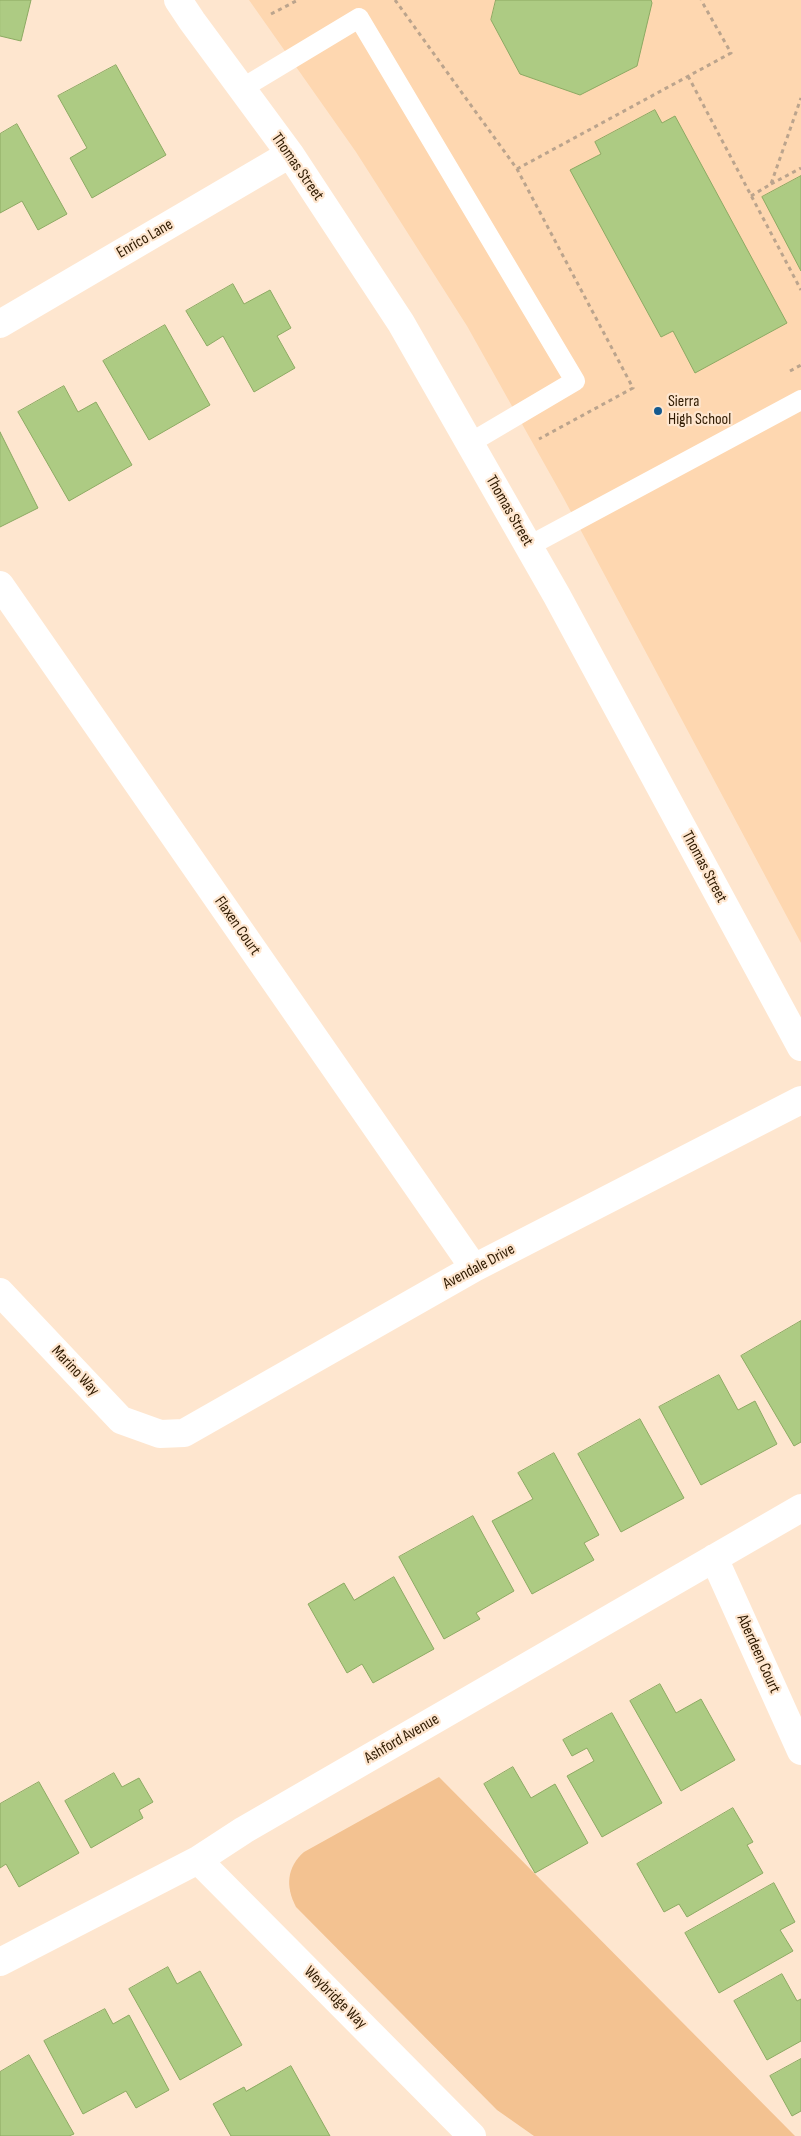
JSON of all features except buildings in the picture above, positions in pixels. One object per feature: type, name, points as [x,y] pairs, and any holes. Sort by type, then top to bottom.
[{"type":"street","name":"Thomas Street","points":[[178,0],[192,22],[290,154],[401,323],[529,546],[801,1047]]},
{"type":"street","name":"Enrico Lane","points":[[0,324],[290,154]]},
{"type":"street","name":"Flaxen Court","points":[[0,585],[474,1268]]},
{"type":"street","name":"Avendale Drive","points":[[160,1434],[184,1433],[474,1268],[801,1100]]},
{"type":"street","name":"Marino Way","points":[[0,1292],[120,1420],[160,1434]]},
{"type":"street","name":"Ashford Avenue","points":[[0,1962],[198,1860],[244,1830],[801,1508]]},
{"type":"street","name":"Aberdeen Court","points":[[714,1558],[801,1751]]},
{"type":"street","name":"Weybridge Way","points":[[198,1860],[472,2136]]},
{"type":"lane","points":[[242,89],[359,18],[575,381],[470,443]]},
{"type":"lane","points":[[529,546],[801,400]]},
{"type":"path","points":[[271,14],[298,0]]},
{"type":"path","points":[[395,0],[516,169],[633,388],[540,440]]},
{"type":"path","points":[[516,169],[730,53],[703,1]]},
{"type":"path","points":[[688,76],[801,290]]},
{"type":"path","points":[[771,184],[801,98]]},
{"type":"path","points":[[751,196],[801,168]]},
{"type":"shaded area","name":"Sierra High School","points":[[249,0],[801,0],[801,943],[563,497],[467,326],[356,152]]},
{"type":"shaded area","points":[[439,1777],[795,2136],[534,2136],[497,2110],[296,1907],[290,1892],[291,1870],[304,1852]]},
{"type":"place","name":"Sierra High School","points":[[658,411]]}]
